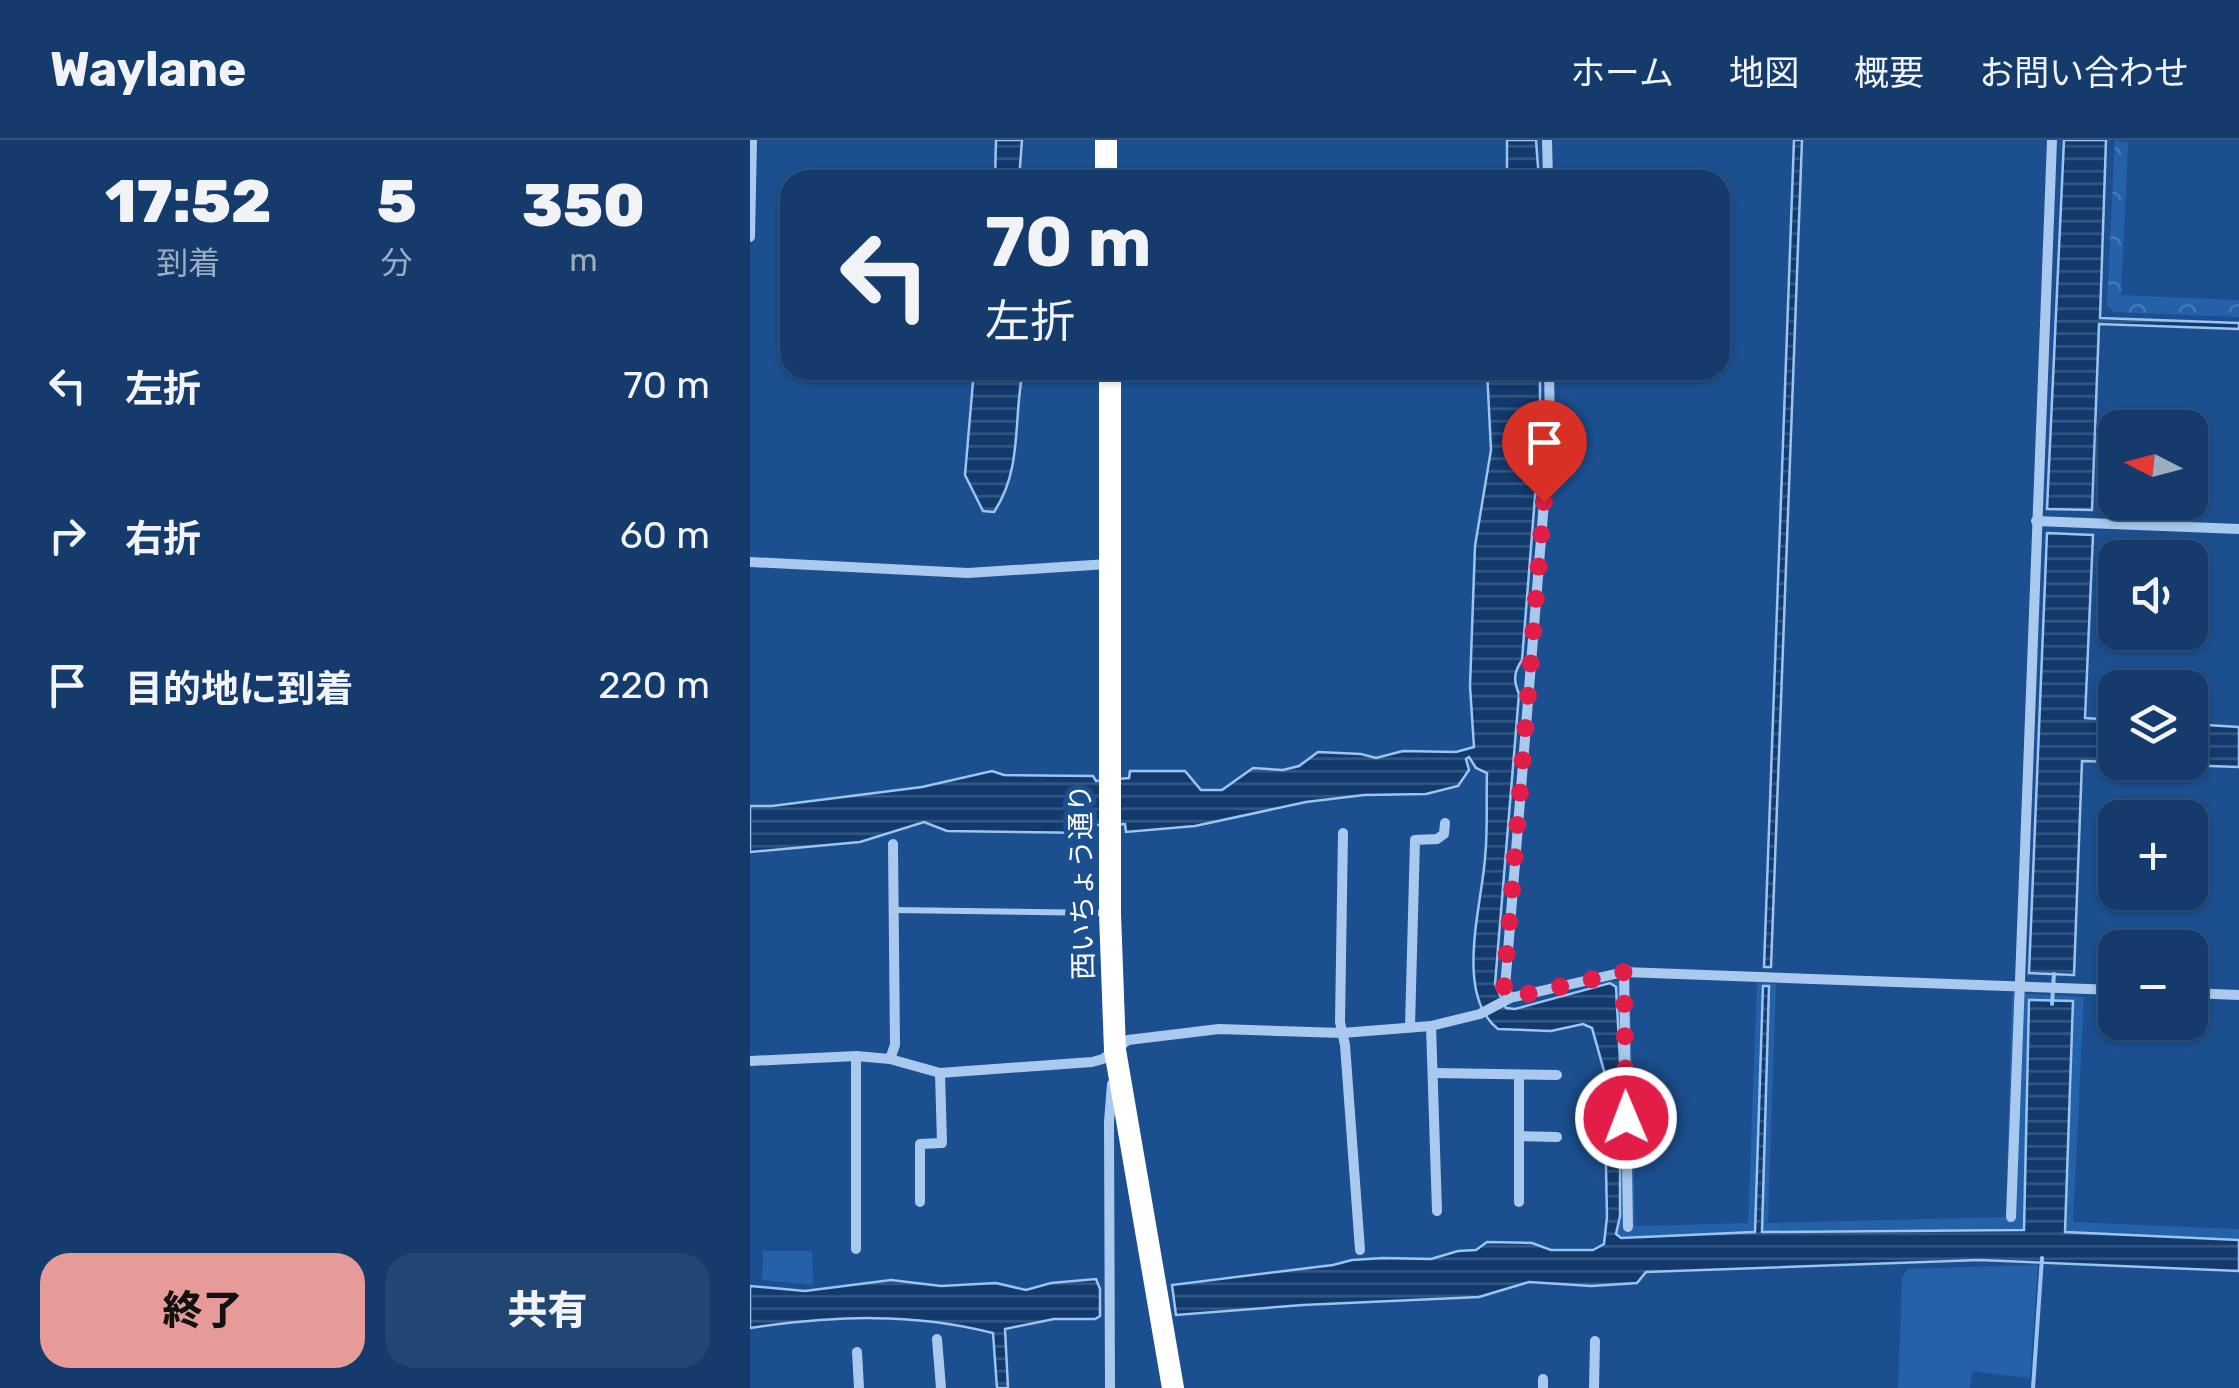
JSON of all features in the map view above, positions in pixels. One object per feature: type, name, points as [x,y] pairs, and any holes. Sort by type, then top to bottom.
[{"type":"highway","points":[[1106,140],[1106,170]]},
{"type":"highway","name":"西いちょう通り","points":[[1110,380],[1110,914],[1115,1050],[1173,1388]]},
{"type":"street","points":[[750,236],[752,140]]},
{"type":"street","points":[[1547,140],[1548,170]]},
{"type":"street","points":[[2011,1216],[2052,140]]},
{"type":"street","points":[[1510,998],[1504,988],[1550,428],[1549,380]]},
{"type":"street","points":[[2036,521],[2239,528]]},
{"type":"street","points":[[750,562],[968,573],[1110,564]]},
{"type":"street","points":[[1410,1028],[1415,840],[1437,839],[1444,834],[1444,823]]},
{"type":"street","points":[[1343,832],[1342,1033],[1360,1250]]},
{"type":"street","points":[[890,1059],[896,1045],[893,844]]},
{"type":"street","points":[[1624,972],[1628,1227]]},
{"type":"street","points":[[750,1061],[856,1056],[890,1059],[940,1073],[1092,1062],[1103,1060],[1128,1040],[1219,1029],[1342,1033],[1431,1026],[1480,1014],[1510,998],[1624,972],[2098,989]]},
{"type":"street","points":[[2208,994],[2239,995]]},
{"type":"street","points":[[1431,1026],[1437,1211]]},
{"type":"street","points":[[1110,1388],[1108,1122],[1115,1050]]},
{"type":"street","points":[[856,1056],[856,1249]]},
{"type":"street","points":[[920,1202],[920,1144],[942,1143],[940,1073]]},
{"type":"street","points":[[1433,1074],[1556,1075]]},
{"type":"street","points":[[1519,1075],[1520,1202]]},
{"type":"street","points":[[1519,1136],[1558,1137]]},
{"type":"street","points":[[937,1339],[941,1388]]},
{"type":"street","points":[[1594,1388],[1595,1342]]},
{"type":"street","points":[[857,1352],[859,1388]]},
{"type":"lane","points":[[894,910],[1110,914]]},
{"type":"green space","points":[[2115,140],[2128,143],[2121,295],[2239,300],[2239,317],[2113,312],[2107,305]]},
{"type":"green space","points":[[1630,977],[1635,1226],[1748,1223],[1757,983],[1776,984],[1768,1223],[2006,1217],[2012,993],[2084,997],[2073,1222],[2239,1229],[2239,1240],[2064,1232],[2073,1002],[2029,1001],[2024,1230],[1762,1232],[1769,987],[1764,986],[1756,1232],[1621,1238],[1616,1234],[1620,1216],[1620,1061],[1616,987],[1610,983]]},
{"type":"green space","points":[[763,1251],[812,1251],[813,1285],[762,1280]]},
{"type":"green space","points":[[2038,1265],[2030,1378],[1972,1371],[1970,1388],[1898,1388],[1902,1279],[1907,1269]]},
{"type":"shaded area","points":[[996,140],[1022,140],[1020,170],[995,170]]},
{"type":"shaded area","points":[[1507,140],[1536,140],[1538,170],[1507,170]]},
{"type":"shaded area","points":[[1794,140],[1802,140],[1771,967],[1764,967]]},
{"type":"shaded area","points":[[2064,140],[2106,140],[2100,318],[2239,323],[2239,329],[2099,324],[2092,510],[2047,509]]},
{"type":"shaded area","points":[[973,380],[1021,380],[1013,461],[994,512],[983,511],[965,475]]},
{"type":"shaded area","points":[[1488,380],[1540,380],[1540,434],[1522,660],[1515,676],[1519,694],[1495,984],[1506,1008],[1515,1009],[1610,983],[1616,987],[1620,1216],[1616,1234],[1621,1238],[1755,1232],[1763,986],[1769,986],[1762,1232],[2024,1230],[2029,1000],[2073,1001],[2065,1232],[2239,1240],[2239,1271],[1979,1260],[1646,1272],[1637,1283],[1591,1286],[1529,1282],[1479,1297],[1176,1315],[1172,1285],[1352,1260],[1431,1259],[1476,1250],[1487,1242],[1532,1243],[1551,1250],[1593,1250],[1604,1244],[1604,1071],[1592,1028],[1583,1024],[1551,1031],[1498,1029],[1485,1014],[1477,994],[1474,948],[1486,847],[1487,773],[1476,768],[1469,757],[1469,770],[1458,786],[1426,794],[1364,795],[1306,802],[1195,826],[1126,832],[1125,824],[1094,825],[1092,833],[947,831],[924,822],[860,842],[750,852],[750,806],[922,787],[992,771],[1004,775],[1093,776],[1096,781],[1129,778],[1130,771],[1185,771],[1201,790],[1222,790],[1253,768],[1283,770],[1299,766],[1318,752],[1376,758],[1403,751],[1456,752],[1474,747],[1470,686],[1475,546],[1491,450]]},
{"type":"shaded area","points":[[2047,533],[2093,535],[2085,718],[2098,719],[2098,761],[2082,761],[2074,975],[2029,973]]},
{"type":"shaded area","points":[[2208,725],[2239,727],[2239,767],[2208,766]]},
{"type":"shaded area","points":[[1096,1279],[1100,1316],[1095,1319],[1054,1319],[1005,1329],[1008,1388],[997,1388],[993,1333],[963,1326],[872,1318],[750,1328],[750,1286],[805,1291],[891,1280],[941,1286],[996,1283],[1026,1290],[1051,1283]]},
{"type":"waterway","points":[[2052,1004],[2054,974]]},
{"type":"waterway","points":[[2033,1388],[2042,1258]]},
{"type":"route","points":[[1544,502],[1504,988],[1510,998],[1624,972],[1626,1118]]}]
